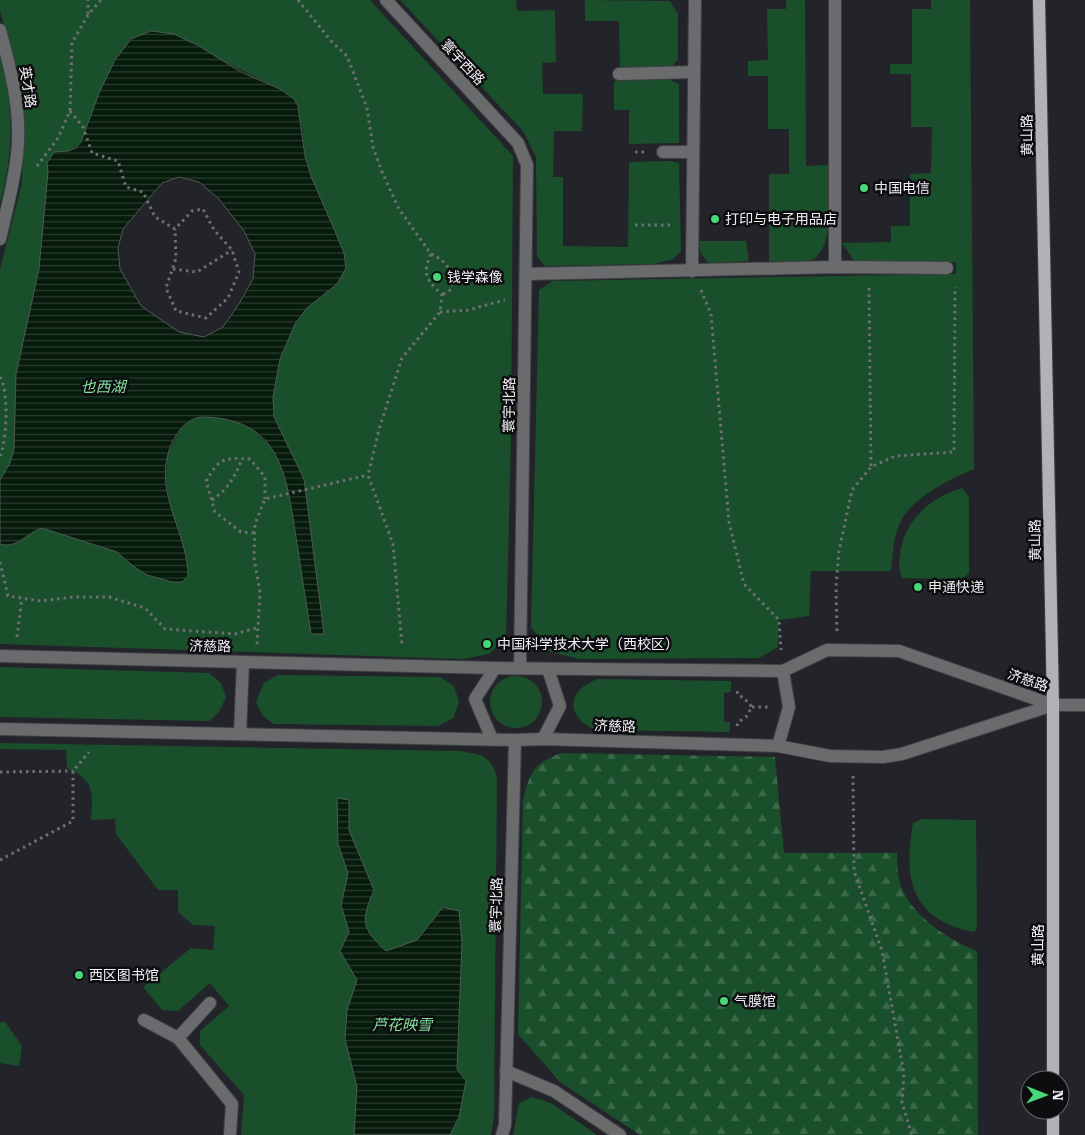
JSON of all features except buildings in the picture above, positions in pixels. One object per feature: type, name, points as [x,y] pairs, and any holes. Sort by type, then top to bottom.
[{"type":"main road","name":"黄山路","points":[[1039,0],[1053,705],[1053,1070]]},
{"type":"main road","points":[[1052,1135],[1053,1120]]},
{"type":"street","name":"寰宇西路","points":[[386,0],[518,143]]},
{"type":"street","points":[[692,270],[695,0]]},
{"type":"street","points":[[835,0],[835,267]]},
{"type":"street","name":"英才路","points":[[0,30],[9,62],[18,113],[17,156],[0,239]]},
{"type":"street","points":[[619,74],[694,72]]},
{"type":"street","name":"寰宇北路","points":[[518,143],[527,165],[520,668]]},
{"type":"street","points":[[663,152],[693,152]]},
{"type":"street","points":[[526,274],[835,267],[947,268]]},
{"type":"street","name":"济慈路","points":[[0,656],[495,668],[783,671],[827,650],[838,652],[882,649],[899,651],[1053,705]]},
{"type":"street","points":[[240,734],[249,662]]},
{"type":"street","points":[[492,739],[475,699],[495,668]]},
{"type":"street","points":[[543,739],[560,706],[548,669]]},
{"type":"street","points":[[778,746],[789,707],[783,671]]},
{"type":"street","points":[[1053,705],[1085,705]]},
{"type":"street","name":"济慈路","points":[[0,729],[515,740],[543,739],[778,746],[830,756],[883,757],[902,754],[1053,705]]},
{"type":"street","name":"寰宇北路","points":[[502,1135],[505,1125],[515,740]]},
{"type":"street","points":[[178,1038],[210,1003]]},
{"type":"street","points":[[144,1020],[178,1038],[232,1104],[230,1135]]},
{"type":"street","points":[[506,1071],[554,1091],[620,1135]]},
{"type":"path","points":[[88,0],[88,15]]},
{"type":"path","points":[[12,180],[37,166],[58,138],[70,111],[72,43],[88,15],[100,0]]},
{"type":"path","points":[[298,0],[332,42],[347,56],[367,108],[373,148],[399,209],[431,254],[443,259],[452,276],[452,289],[442,295]]},
{"type":"path","points":[[70,111],[83,127],[92,153],[118,161],[126,188],[143,192],[155,217],[175,229]]},
{"type":"path","points":[[203,210],[214,230],[232,250],[239,272],[228,298],[206,318],[176,310],[166,288],[176,258],[175,229],[192,211],[203,210]]},
{"type":"path","points":[[635,225],[660,225]]},
{"type":"path","points":[[173,269],[197,272],[232,250]]},
{"type":"path","points":[[431,254],[425,269],[428,282],[442,295]]},
{"type":"path","points":[[869,267],[870,467]]},
{"type":"path","points":[[838,652],[836,588],[840,551],[852,490],[870,467],[895,456],[954,452],[955,284],[947,268]]},
{"type":"path","points":[[692,270],[711,314],[729,522],[744,584],[778,620],[783,671]]},
{"type":"path","points":[[440,312],[468,310],[526,291]]},
{"type":"path","points":[[404,666],[393,544],[368,475],[380,426],[402,358],[440,312],[442,295]]},
{"type":"path","points":[[0,377],[4,384],[5,420],[3,450],[0,456]]},
{"type":"path","points":[[249,662],[259,627],[260,592],[254,558],[254,533],[255,524],[265,499],[265,477],[250,459],[228,458],[214,467],[206,481],[215,512],[241,532],[254,533]]},
{"type":"path","points":[[212,500],[225,491],[237,473],[242,459]]},
{"type":"path","points":[[265,499],[368,475]]},
{"type":"path","points":[[0,562],[8,596],[41,601],[73,597],[109,597],[145,608],[165,630],[235,634],[259,627]]},
{"type":"path","points":[[17,656],[18,624],[22,598]]},
{"type":"path","points":[[738,695],[744,698],[752,707],[746,717],[738,722]]},
{"type":"path","points":[[852,756],[854,871],[867,913],[882,951],[904,1074],[902,1103],[912,1135]]},
{"type":"path","points":[[0,772],[73,771],[73,821],[0,860]]},
{"type":"green space","points":[[0,0],[370,0],[513,156],[511,438],[506,638],[489,654],[463,659],[0,644],[0,544],[12,544],[36,530],[42,528],[117,552],[133,566],[148,575],[172,582],[182,582],[187,559],[170,507],[166,478],[167,457],[182,425],[199,416],[225,418],[250,427],[272,448],[286,474],[311,634],[324,634],[304,479],[274,417],[273,397],[280,359],[295,324],[307,308],[337,284],[344,253],[311,176],[305,156],[302,126],[280,89],[221,60],[151,31],[131,39],[115,60],[81,142],[69,150],[54,152],[47,163],[48,172],[39,269],[16,374],[14,449],[10,463],[0,480],[0,270],[22,183],[24,116],[14,55],[0,11]]},
{"type":"green space","points":[[400,0],[516,0],[517,11],[555,10],[556,62],[542,63],[543,94],[583,94],[582,131],[554,131],[553,177],[563,177],[563,246],[628,247],[629,162],[671,161],[679,163],[681,251],[673,259],[653,264],[545,266],[537,257],[536,157],[523,131]]},
{"type":"green space","points":[[585,0],[670,1],[678,14],[678,59],[671,68],[620,69],[619,21],[585,21]]},
{"type":"green space","points":[[786,0],[805,0],[806,166],[829,165],[830,202],[825,244],[820,254],[812,260],[803,262],[769,261],[769,174],[789,174],[789,129],[768,129],[768,76],[748,76],[748,61],[768,60],[767,9],[786,9]]},
{"type":"green space","points":[[931,0],[970,0],[974,469],[933,490],[914,504],[907,512],[896,533],[891,571],[811,571],[809,616],[779,620],[778,647],[759,658],[580,659],[550,652],[531,627],[539,290],[553,281],[956,274],[956,262],[855,262],[842,243],[891,242],[891,226],[910,226],[910,174],[931,173],[932,127],[911,127],[911,74],[890,74],[890,64],[912,64],[912,9],[931,9]]},
{"type":"green space","points":[[0,55],[5,74],[10,111],[10,147],[5,184],[0,203]]},
{"type":"green space","points":[[668,79],[679,84],[679,143],[629,144],[629,110],[614,110],[614,81]]},
{"type":"green space","points":[[698,241],[746,241],[749,261],[709,263],[701,254]]},
{"type":"green space","points":[[962,488],[969,497],[969,573],[963,579],[902,578],[899,567],[901,548],[904,537],[915,518],[931,503]]},
{"type":"green space","points":[[0,667],[209,673],[221,683],[226,697],[219,712],[209,721],[0,717]]},
{"type":"green space","points":[[278,675],[440,677],[454,686],[459,702],[453,718],[438,726],[274,724],[263,716],[256,702],[264,683]]},
{"type":"green space","points":[[516,676],[526,678],[534,684],[540,692],[542,702],[540,712],[534,720],[526,726],[516,728],[506,726],[498,720],[492,712],[490,702],[492,692],[498,684],[506,678]]},
{"type":"green space","points":[[598,679],[731,681],[731,692],[724,693],[724,722],[730,722],[730,732],[596,730],[586,725],[579,718],[573,704],[580,690]]},
{"type":"green space","points":[[0,743],[459,751],[479,755],[488,760],[497,778],[494,1118],[491,1135],[241,1135],[244,1095],[200,1045],[200,1031],[229,1006],[210,983],[178,1011],[162,1010],[143,987],[191,948],[213,950],[215,926],[193,925],[178,912],[178,890],[158,890],[116,834],[115,819],[91,820],[92,795],[90,788],[83,778],[67,768],[66,750],[0,749]]},
{"type":"green space","points":[[562,753],[775,757],[784,853],[897,853],[899,880],[911,904],[930,924],[953,940],[977,951],[978,1135],[640,1135],[560,1082],[518,1034],[523,800],[531,775],[539,765]]},
{"type":"green space","points":[[922,819],[976,820],[977,927],[974,932],[953,926],[936,918],[924,907],[916,894],[911,879],[909,862],[910,843],[913,823]]},
{"type":"green space","points":[[0,1022],[5,1022],[22,1046],[19,1066],[0,1063]]},
{"type":"green space","points":[[532,1097],[551,1103],[597,1135],[513,1135],[519,1103]]},
{"type":"water","name":"也西湖","points":[[151,31],[174,34],[199,46],[241,72],[280,89],[294,99],[298,106],[305,156],[311,176],[344,253],[346,268],[337,284],[307,308],[295,324],[280,359],[273,397],[274,417],[304,479],[324,634],[311,634],[292,514],[283,472],[275,454],[265,440],[250,428],[230,420],[205,417],[191,420],[175,437],[169,451],[165,473],[166,488],[187,561],[188,576],[182,582],[172,582],[147,575],[117,552],[42,528],[12,544],[0,544],[0,480],[10,463],[14,449],[16,374],[39,269],[48,172],[47,163],[54,152],[68,151],[76,148],[81,142],[99,93],[115,60],[131,39]],"holes":[[[179,177],[199,182],[219,199],[244,231],[255,254],[253,279],[239,304],[223,327],[204,337],[179,332],[141,306],[120,269],[118,248],[123,229],[162,183]]]},
{"type":"water","name":"芦花映雪","points":[[337,798],[349,800],[349,830],[374,890],[365,917],[366,924],[372,936],[386,951],[417,940],[443,907],[459,911],[462,942],[457,1069],[466,1081],[459,1117],[450,1135],[354,1135],[357,1087],[345,1039],[347,1010],[357,980],[340,951],[349,932],[341,905],[348,873],[338,844]]},
{"type":"place","name":"中国电信","points":[[864,188]]},
{"type":"place","name":"打印与电子用品店","points":[[715,219]]},
{"type":"place","name":"钱学森像","points":[[437,277]]},
{"type":"place","name":"申通快递","points":[[918,587]]},
{"type":"place","name":"中国科学技术大学（西校区）","points":[[487,644]]},
{"type":"place","name":"西区图书馆","points":[[79,975]]},
{"type":"place","name":"气膜馆","points":[[724,1001]]}]
